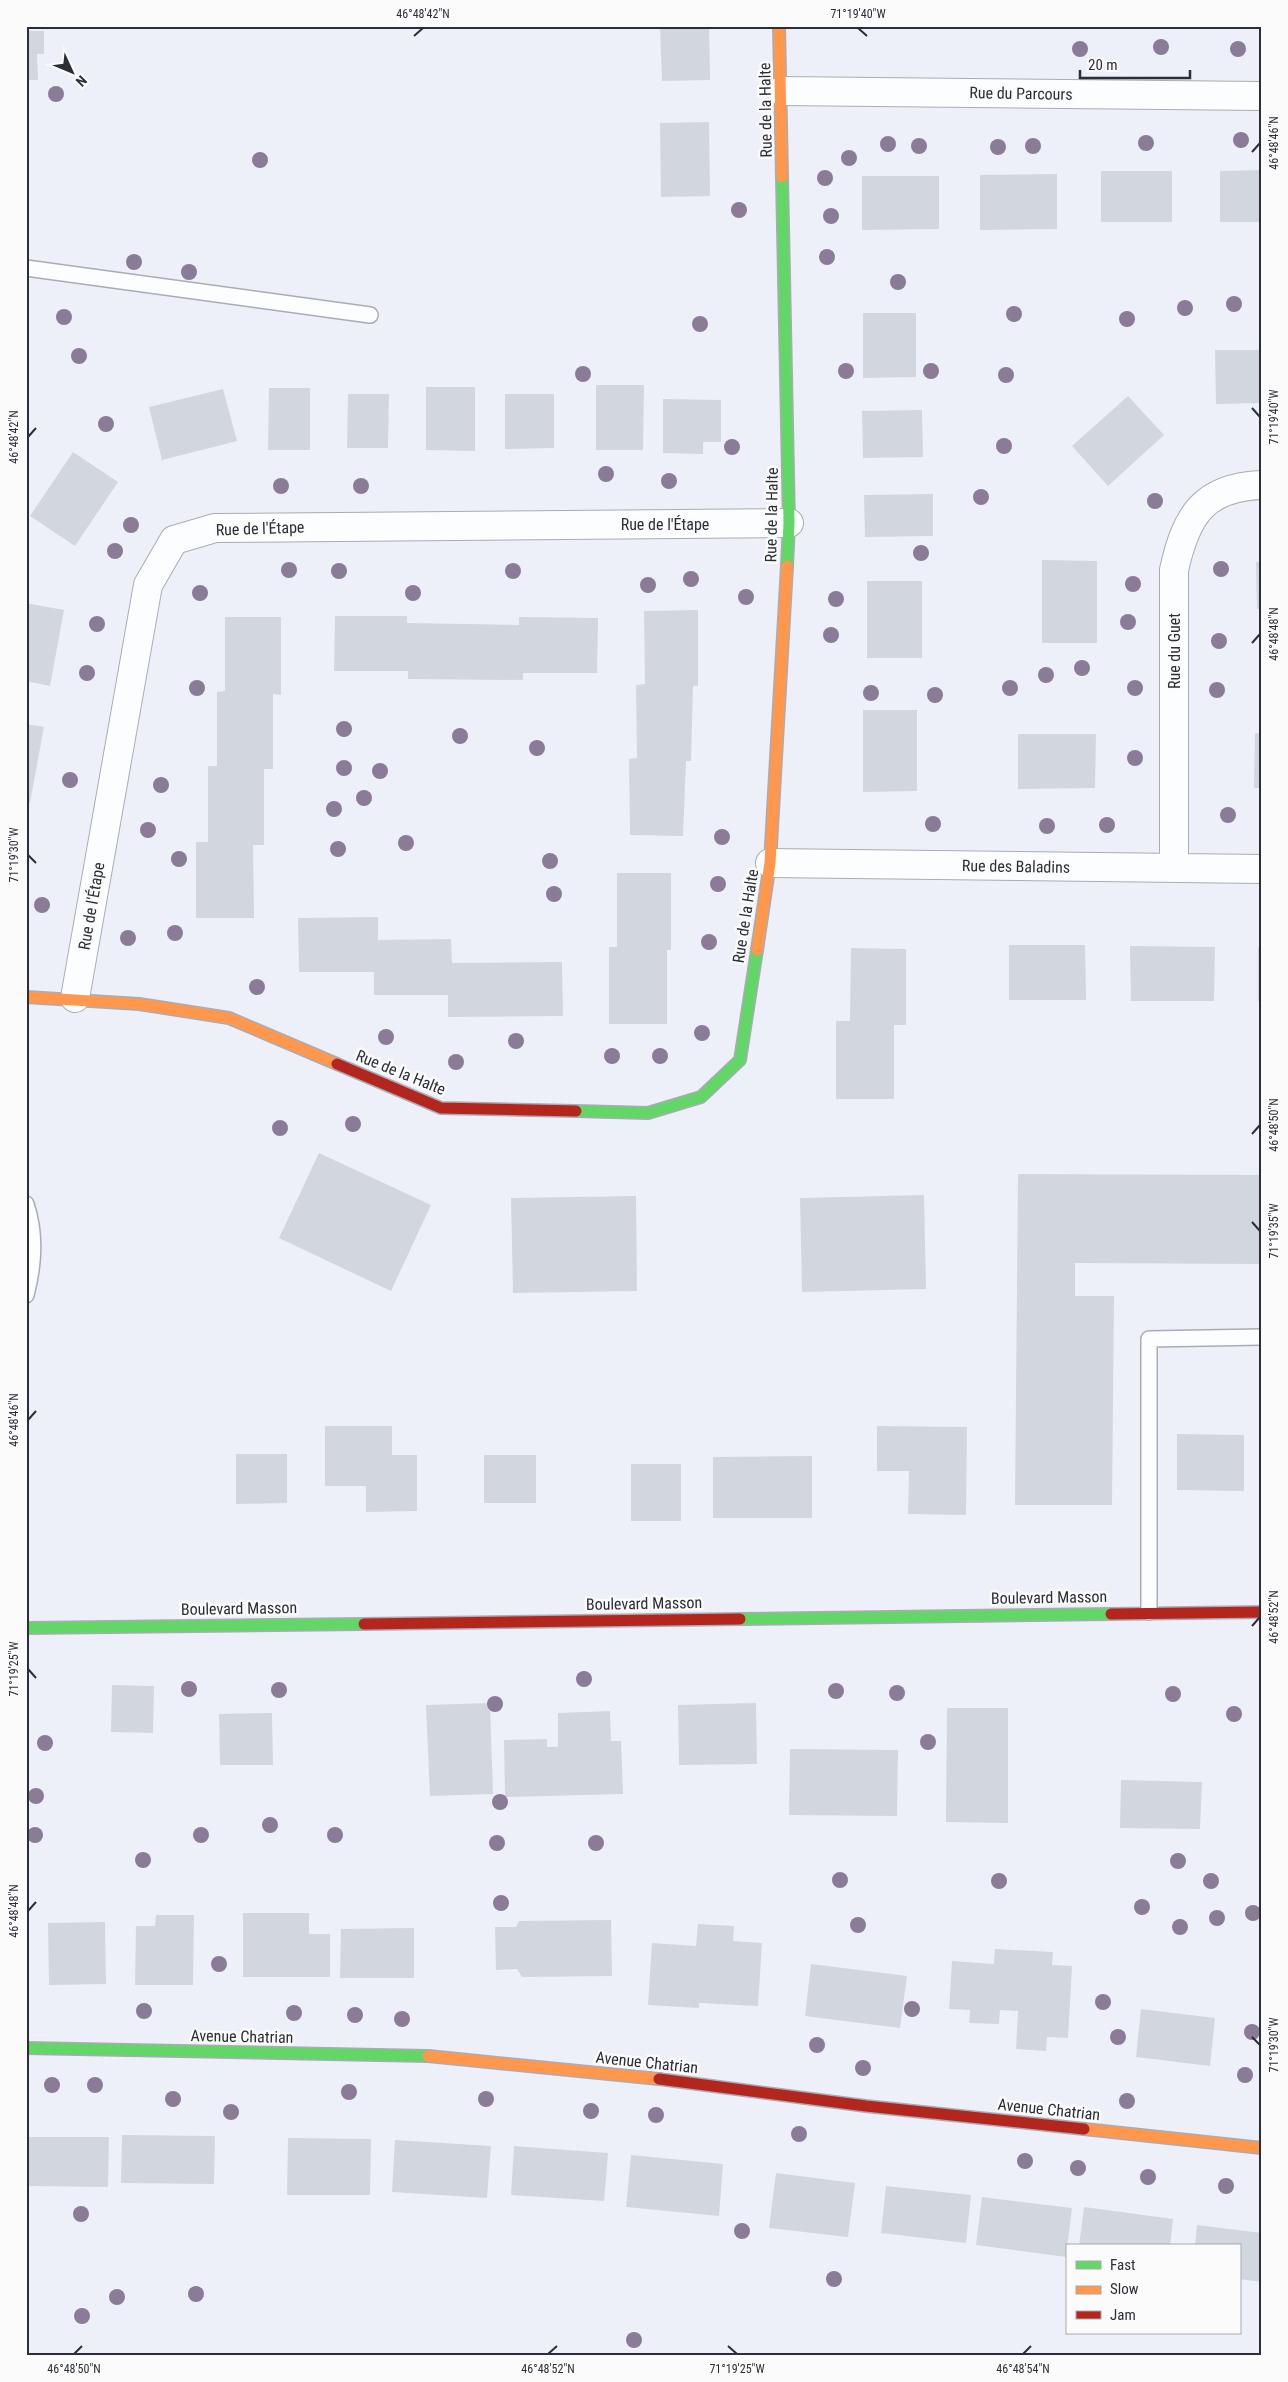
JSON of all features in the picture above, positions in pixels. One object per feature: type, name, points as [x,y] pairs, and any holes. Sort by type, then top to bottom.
[{"type":"street","name":"Rue de la Halte","points":[[26,997],[75,998],[139,1004],[229,1018],[441,1108],[648,1113],[701,1097],[740,1060],[770,863],[789,523],[779,26]]},
{"type":"street","name":"Rue du Parcours","points":[[781,91],[1262,96]]},
{"type":"street","name":"Rue du Guet","points":[[1174,868],[1174,570],[1180,542],[1194,515],[1221,491],[1262,485]]},
{"type":"street","name":"Rue de l'Étape","points":[[75,998],[148,585],[174,540],[215,528],[789,523]]},
{"type":"street","name":"Rue des Baladins","points":[[770,863],[1262,869]]},
{"type":"street","name":"Boulevard Masson","points":[[26,1628],[1262,1612]]},
{"type":"street","name":"Avenue Chatrian","points":[[26,2048],[426,2056],[649,2078],[866,2106],[1262,2148]]},
{"type":"lane","points":[[26,268],[370,315]]},
{"type":"lane","points":[[26,1204],[32,1222],[34,1240],[26,1295]]},
{"type":"lane","points":[[1149,1612],[1149,1339],[1262,1337]]},
{"type":"building","points":[[660,26],[709,26],[710,80],[662,81]]},
{"type":"building","points":[[26,31],[44,31],[44,54],[37,54],[38,80],[26,80]]},
{"type":"building","points":[[709,122],[710,196],[661,197],[660,123]]},
{"type":"building","points":[[1262,170],[1262,222],[1220,222],[1220,171]]},
{"type":"building","points":[[1101,171],[1172,171],[1172,222],[1101,222]]},
{"type":"building","points":[[1057,174],[1057,229],[980,230],[980,175]]},
{"type":"building","points":[[862,176],[939,176],[939,229],[862,230]]},
{"type":"building","points":[[863,313],[916,313],[916,377],[863,378]]},
{"type":"building","points":[[1215,350],[1262,350],[1262,403],[1216,404]]},
{"type":"building","points":[[596,385],[644,385],[643,450],[596,450]]},
{"type":"building","points":[[426,387],[475,387],[475,451],[426,450]]},
{"type":"building","points":[[269,388],[310,388],[310,450],[268,450]]},
{"type":"building","points":[[223,389],[237,441],[162,460],[149,407]]},
{"type":"building","points":[[348,394],[389,394],[388,448],[347,448]]},
{"type":"building","points":[[505,394],[554,394],[554,448],[505,449]]},
{"type":"building","points":[[1128,396],[1164,435],[1108,486],[1072,446]]},
{"type":"building","points":[[663,399],[721,400],[721,442],[703,442],[703,454],[663,453]]},
{"type":"building","points":[[922,410],[923,457],[863,458],[862,411]]},
{"type":"building","points":[[73,452],[118,482],[75,546],[30,516]]},
{"type":"building","points":[[933,494],[933,536],[865,537],[864,495]]},
{"type":"building","points":[[1042,560],[1097,561],[1097,643],[1042,643]]},
{"type":"building","points":[[1256,562],[1262,562],[1262,609],[1257,609]]},
{"type":"building","points":[[867,581],[922,581],[922,658],[867,658]]},
{"type":"building","points":[[26,603],[64,610],[50,686],[26,681]]},
{"type":"building","points":[[698,610],[698,686],[693,686],[691,761],[686,761],[683,836],[630,835],[629,759],[637,758],[636,685],[645,684],[644,611]]},
{"type":"building","points":[[335,616],[407,616],[407,623],[519,625],[519,617],[598,618],[597,673],[523,673],[523,680],[408,679],[408,671],[334,671]]},
{"type":"building","points":[[225,617],[281,617],[281,695],[273,694],[273,769],[264,769],[264,845],[253,845],[254,918],[196,918],[196,842],[208,842],[208,766],[217,766],[217,692],[225,691]]},
{"type":"building","points":[[863,710],[917,710],[917,791],[863,792]]},
{"type":"building","points":[[26,724],[44,727],[30,803],[26,802]]},
{"type":"building","points":[[1255,733],[1262,734],[1262,788],[1254,788]]},
{"type":"building","points":[[1018,734],[1096,734],[1095,788],[1018,789]]},
{"type":"building","points":[[617,873],[671,873],[671,950],[667,950],[667,1024],[609,1024],[609,947],[617,947]]},
{"type":"building","points":[[378,917],[378,940],[451,939],[452,963],[562,962],[563,1016],[448,1017],[448,995],[374,995],[374,972],[299,972],[298,918]]},
{"type":"building","points":[[1009,945],[1085,945],[1086,1000],[1009,1000]]},
{"type":"building","points":[[1130,946],[1215,947],[1214,1001],[1131,1001]]},
{"type":"building","points":[[1258,947],[1262,947],[1262,1001],[1258,1001]]},
{"type":"building","points":[[851,948],[906,949],[906,1025],[894,1025],[894,1099],[836,1099],[836,1021],[850,1021]]},
{"type":"building","points":[[319,1153],[431,1205],[391,1291],[279,1238]]},
{"type":"building","points":[[1018,1174],[1262,1175],[1262,1264],[1075,1263],[1075,1296],[1114,1296],[1112,1505],[1015,1505]]},
{"type":"building","points":[[924,1195],[926,1289],[802,1292],[800,1198]]},
{"type":"building","points":[[636,1196],[637,1291],[513,1293],[511,1198]]},
{"type":"building","points":[[325,1426],[392,1426],[392,1455],[417,1455],[417,1511],[366,1512],[366,1486],[325,1486]]},
{"type":"building","points":[[877,1426],[967,1427],[966,1515],[908,1514],[909,1471],[877,1471]]},
{"type":"building","points":[[1177,1434],[1244,1435],[1244,1491],[1177,1490]]},
{"type":"building","points":[[236,1454],[287,1454],[287,1503],[236,1504]]},
{"type":"building","points":[[484,1455],[536,1455],[536,1503],[484,1503]]},
{"type":"building","points":[[812,1456],[812,1518],[713,1518],[713,1457]]},
{"type":"building","points":[[631,1464],[681,1464],[681,1521],[631,1521]]},
{"type":"building","points":[[112,1685],[154,1686],[153,1733],[111,1732]]},
{"type":"building","points":[[490,1703],[493,1794],[430,1796],[426,1705]]},
{"type":"building","points":[[756,1703],[757,1764],[679,1765],[678,1705]]},
{"type":"building","points":[[947,1708],[1008,1708],[1008,1823],[946,1822]]},
{"type":"building","points":[[610,1711],[611,1741],[621,1741],[623,1794],[505,1797],[504,1740],[547,1739],[547,1747],[558,1747],[558,1713]]},
{"type":"building","points":[[272,1713],[273,1765],[220,1765],[219,1714]]},
{"type":"building","points":[[790,1749],[898,1750],[897,1816],[789,1815]]},
{"type":"building","points":[[1121,1780],[1202,1782],[1200,1829],[1120,1828]]},
{"type":"building","points":[[243,1913],[309,1913],[309,1934],[330,1934],[330,1977],[243,1977]]},
{"type":"building","points":[[156,1915],[194,1915],[193,1985],[135,1985],[136,1926],[155,1926]]},
{"type":"building","points":[[611,1920],[612,1976],[522,1977],[517,1969],[496,1970],[495,1927],[516,1927],[519,1921]]},
{"type":"building","points":[[105,1922],[106,1984],[49,1985],[48,1923]]},
{"type":"building","points":[[698,1924],[734,1926],[733,1941],[762,1943],[758,2006],[699,2003],[699,2008],[648,2005],[652,1943],[696,1946]]},
{"type":"building","points":[[414,1928],[414,1978],[340,1978],[341,1929]]},
{"type":"building","points":[[995,1949],[1053,1952],[1052,1965],[1072,1966],[1068,2038],[1047,2037],[1046,2051],[1016,2049],[1018,2011],[1000,2010],[999,2024],[969,2023],[970,2010],[949,2009],[952,1961],[994,1964]]},
{"type":"building","points":[[811,1964],[907,1976],[900,2028],[805,2016]]},
{"type":"building","points":[[1141,2009],[1215,2018],[1210,2066],[1136,2057]]},
{"type":"building","points":[[122,2135],[215,2136],[214,2184],[121,2183]]},
{"type":"building","points":[[26,2137],[109,2137],[108,2187],[26,2186]]},
{"type":"building","points":[[288,2138],[371,2139],[370,2195],[287,2195]]},
{"type":"building","points":[[395,2140],[491,2146],[487,2198],[392,2192]]},
{"type":"building","points":[[514,2146],[608,2153],[604,2201],[511,2195]]},
{"type":"building","points":[[631,2155],[723,2164],[719,2216],[626,2207]]},
{"type":"building","points":[[776,2173],[855,2183],[848,2237],[769,2228]]},
{"type":"building","points":[[886,2186],[971,2195],[966,2243],[881,2233]]},
{"type":"building","points":[[982,2197],[1072,2208],[1068,2244],[1066,2244],[1066,2257],[976,2245]]},
{"type":"building","points":[[1084,2207],[1173,2219],[1170,2244],[1079,2244]]},
{"type":"building","points":[[1197,2225],[1262,2233],[1262,2282],[1240,2279],[1240,2244],[1195,2244]]},
{"type":"traffic: fast","points":[[782,177],[789,523],[787,566]]},
{"type":"traffic: fast","points":[[576,1111],[648,1113],[701,1097],[740,1060],[757,950]]},
{"type":"traffic: fast","points":[[740,1619],[1111,1614]]},
{"type":"traffic: fast","points":[[26,1628],[364,1624]]},
{"type":"traffic: fast","points":[[26,2048],[428,2056]]},
{"type":"traffic: slow","points":[[779,26],[782,177]]},
{"type":"traffic: slow","points":[[757,950],[770,863],[787,566]]},
{"type":"traffic: slow","points":[[26,997],[139,1004],[229,1018],[337,1064]]},
{"type":"traffic: slow","points":[[428,2056],[659,2079]]},
{"type":"traffic: slow","points":[[1084,2129],[1262,2148]]},
{"type":"traffic: jam","points":[[337,1064],[441,1108],[576,1111]]},
{"type":"traffic: jam","points":[[1111,1614],[1262,1612]]},
{"type":"traffic: jam","points":[[364,1624],[740,1619]]},
{"type":"traffic: jam","points":[[659,2079],[866,2106],[1084,2129]]}]
